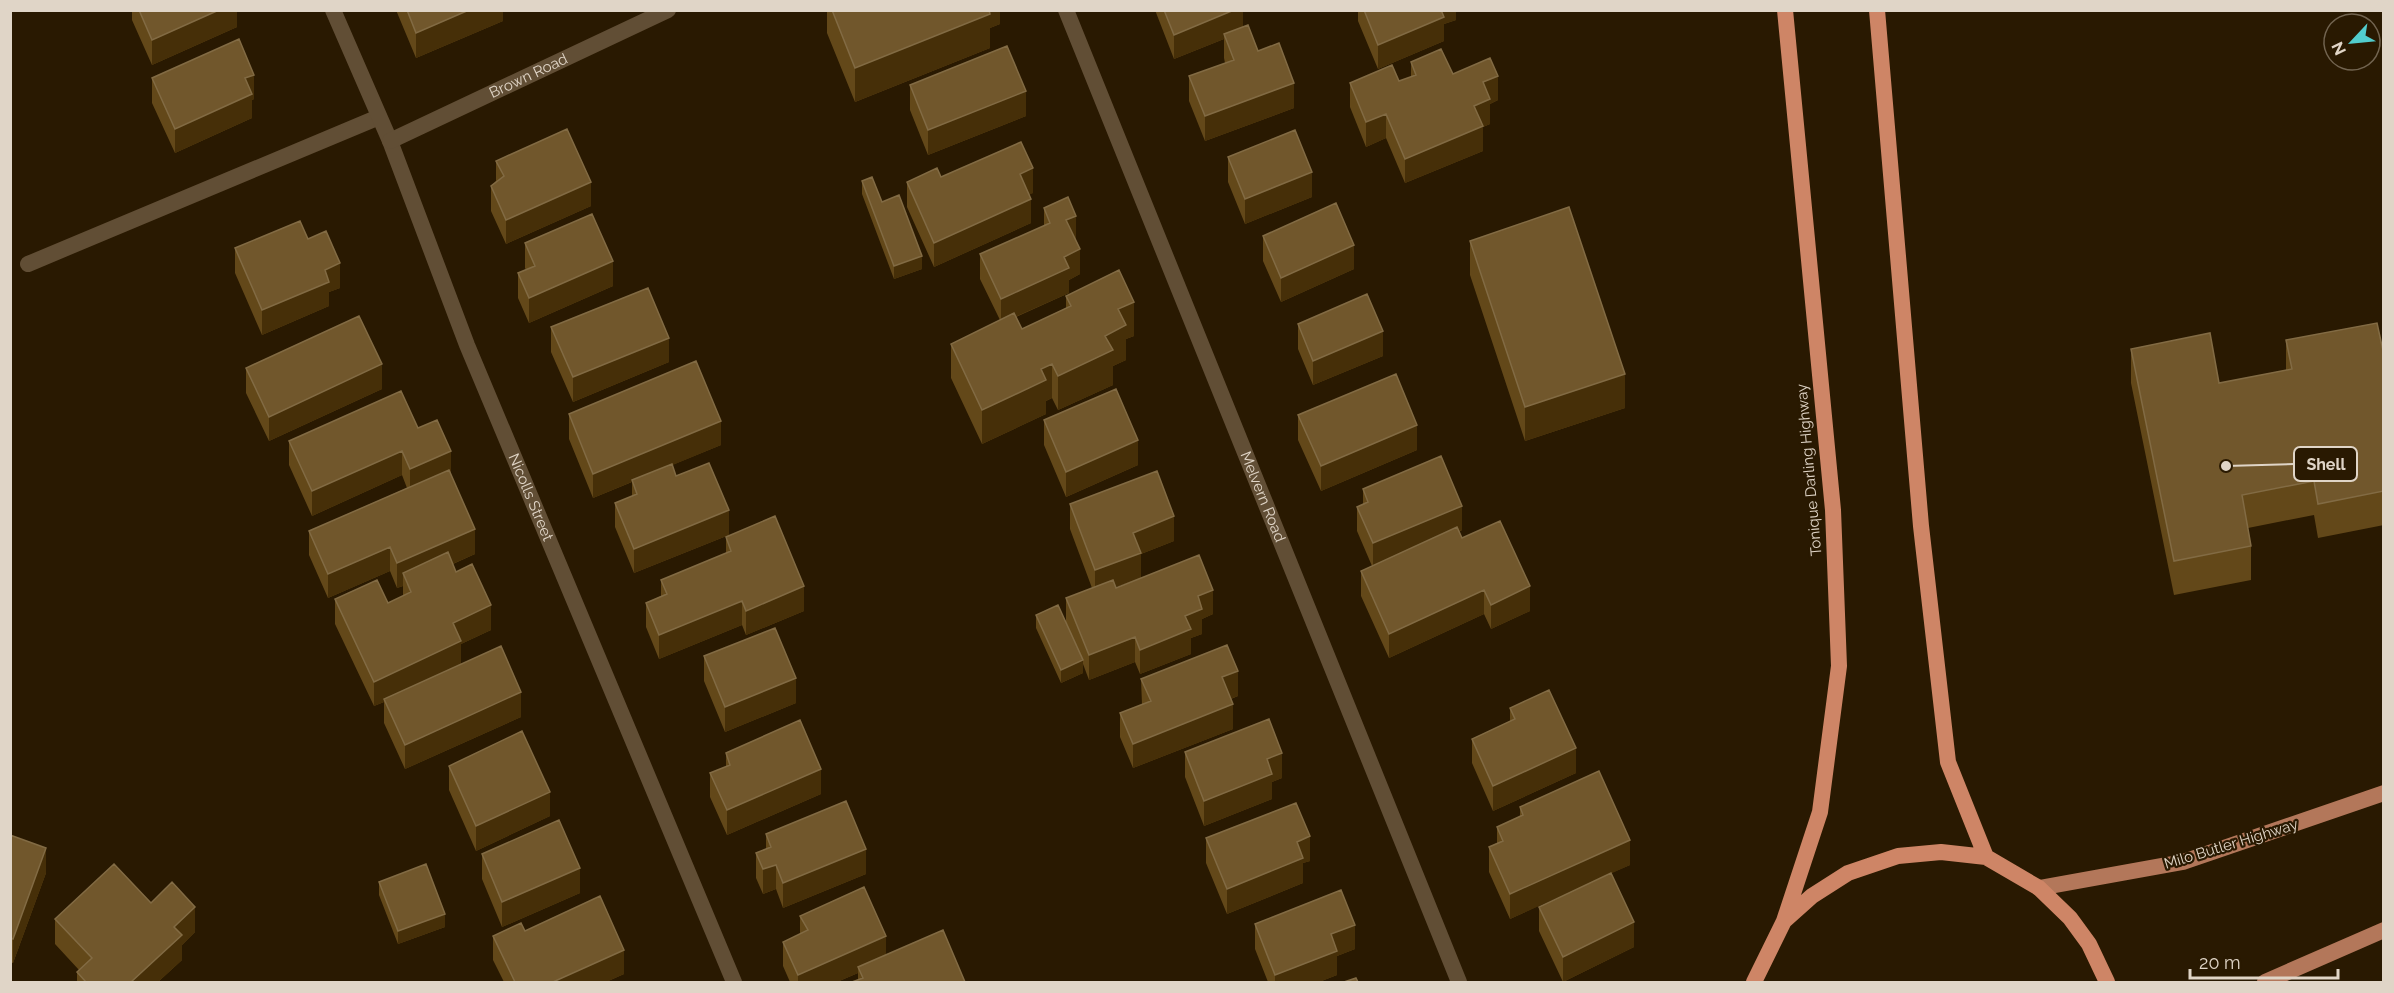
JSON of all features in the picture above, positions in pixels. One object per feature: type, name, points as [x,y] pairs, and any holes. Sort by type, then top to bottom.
[{"type":"highway","name":"Tonique Darling Highway","points":[[1784,921],[1820,812],[1839,666],[1833,510],[1785,10]]},
{"type":"highway","points":[[1876,10],[1921,526],[1948,762],[1986,857]]},
{"type":"highway","points":[[1754,982],[1784,921],[1812,896],[1848,873],[1898,856],[1941,852],[1986,857],[2039,888],[2070,918],[2089,944],[2107,982]]},
{"type":"main road","name":"Milo Butler Highway","points":[[2039,888],[2183,862],[2384,793]]},
{"type":"main road","points":[[2265,982],[2384,930]]},
{"type":"street","name":"Nicolls Street","points":[[333,10],[390,141],[467,345],[734,982]]},
{"type":"street","name":"Brown Road","points":[[390,141],[668,10]]},
{"type":"street","name":"Melvern Road","points":[[1066,10],[1459,982]]},
{"type":"street","points":[[28,264],[380,117]]},
{"type":"building","points":[[139,10],[219,10],[152,40]]},
{"type":"building","points":[[407,10],[469,10],[416,33]]},
{"type":"building","points":[[832,10],[989,10],[990,14],[855,68]]},
{"type":"building","points":[[1164,10],[1234,10],[1174,35]]},
{"type":"building","points":[[1364,10],[1441,10],[1444,17],[1378,45]]},
{"type":"building","points":[[1248,25],[1258,51],[1279,43],[1294,83],[1205,116],[1189,76],[1234,60],[1224,34]]},
{"type":"building","points":[[239,39],[254,75],[245,78],[252,94],[175,129],[152,78]]},
{"type":"building","points":[[1007,46],[1026,91],[928,130],[910,85]]},
{"type":"building","points":[[1441,49],[1453,74],[1490,58],[1498,76],[1483,82],[1490,99],[1474,106],[1483,126],[1405,159],[1386,114],[1366,122],[1350,83],[1392,65],[1399,81],[1416,75],[1411,62]]},
{"type":"building","points":[[567,129],[591,182],[506,220],[491,186],[504,176],[496,161]]},
{"type":"building","points":[[1295,130],[1312,172],[1245,199],[1228,157]]},
{"type":"building","points":[[1021,142],[1033,168],[1020,174],[1031,199],[934,243],[907,182],[937,168],[941,177]]},
{"type":"building","points":[[872,177],[882,202],[899,195],[922,256],[894,266],[862,181]]},
{"type":"building","points":[[1068,197],[1076,216],[1066,220],[1080,249],[1064,257],[1069,268],[1001,299],[980,254],[1050,223],[1044,208]]},
{"type":"building","points":[[1336,203],[1354,245],[1281,278],[1263,236]]},
{"type":"building","points":[[1569,207],[1625,374],[1525,407],[1470,241]]},
{"type":"building","points":[[592,214],[613,261],[529,298],[518,273],[535,266],[525,243]]},
{"type":"building","points":[[300,221],[308,239],[326,231],[340,263],[325,270],[329,282],[262,310],[235,248]]},
{"type":"building","points":[[1119,270],[1134,302],[1118,309],[1126,325],[1105,336],[1113,350],[1058,376],[1052,364],[1041,369],[1046,380],[982,410],[951,344],[1014,313],[1022,329],[1071,306],[1066,296]]},
{"type":"building","points":[[648,288],[669,338],[573,377],[551,327]]},
{"type":"building","points":[[1367,294],[1383,331],[1313,361],[1298,324]]},
{"type":"building","points":[[359,316],[382,364],[269,417],[246,368]]},
{"type":"building","points":[[2377,323],[2384,355],[2384,491],[2318,504],[2314,481],[2242,495],[2251,546],[2174,561],[2131,349],[2210,333],[2219,383],[2292,369],[2286,340]]},
{"type":"building","points":[[696,361],[721,421],[593,474],[569,414]]},
{"type":"building","points":[[1396,374],[1417,425],[1321,466],[1298,415]]},
{"type":"building","points":[[1116,389],[1138,440],[1066,472],[1044,420]]},
{"type":"building","points":[[401,391],[418,428],[437,420],[451,451],[410,469],[402,451],[312,491],[289,441]]},
{"type":"building","points":[[1441,456],[1462,506],[1373,543],[1357,507],[1368,502],[1363,489]]},
{"type":"building","points":[[709,463],[729,510],[634,549],[615,503],[637,494],[632,480],[672,464],[676,476]]},
{"type":"building","points":[[449,470],[475,529],[397,563],[390,547],[328,574],[309,531]]},
{"type":"building","points":[[1157,471],[1174,516],[1133,533],[1141,553],[1095,570],[1070,504]]},
{"type":"building","points":[[775,516],[804,586],[746,611],[742,601],[659,635],[646,603],[667,594],[661,580],[731,551],[726,537]]},
{"type":"building","points":[[1500,521],[1530,586],[1491,605],[1484,590],[1389,634],[1361,571],[1457,527],[1462,538]]},
{"type":"building","points":[[448,552],[456,572],[472,564],[491,605],[453,623],[461,641],[374,682],[335,599],[377,580],[388,603],[411,592],[403,573]]},
{"type":"building","points":[[1199,555],[1213,590],[1198,596],[1202,609],[1185,616],[1191,629],[1140,650],[1135,637],[1089,655],[1066,598],[1113,580],[1116,588]]},
{"type":"building","points":[[1058,605],[1083,660],[1061,670],[1036,615]]},
{"type":"building","points":[[775,628],[796,678],[725,707],[704,656]]},
{"type":"building","points":[[1227,645],[1238,671],[1222,677],[1233,704],[1133,744],[1120,713],[1151,701],[1141,679]]},
{"type":"building","points":[[501,646],[521,692],[405,745],[384,699]]},
{"type":"building","points":[[1549,690],[1576,748],[1493,786],[1472,739],[1515,719],[1510,708]]},
{"type":"building","points":[[1269,719],[1282,753],[1267,759],[1272,774],[1204,801],[1185,752]]},
{"type":"building","points":[[800,720],[821,769],[727,810],[710,773],[730,765],[726,753]]},
{"type":"building","points":[[522,731],[550,792],[476,826],[449,766]]},
{"type":"building","points":[[1599,771],[1630,840],[1510,894],[1489,847],[1503,841],[1497,827],[1523,815],[1520,807]]},
{"type":"building","points":[[846,801],[866,849],[783,883],[776,865],[763,869],[756,853],[771,847],[766,834]]},
{"type":"building","points":[[1296,803],[1310,836],[1297,842],[1303,858],[1227,889],[1206,838]]},
{"type":"building","points":[[559,820],[580,868],[502,902],[482,854]]},
{"type":"building","points":[[10,835],[46,848],[13,939],[10,938]]},
{"type":"building","points":[[114,864],[151,903],[172,882],[195,907],[174,927],[182,935],[131,982],[86,982],[77,972],[92,958],[55,919]]},
{"type":"building","points":[[426,864],[445,914],[398,931],[379,882]]},
{"type":"building","points":[[1611,873],[1634,922],[1563,957],[1539,907]]},
{"type":"building","points":[[864,887],[886,936],[798,975],[783,942],[808,930],[800,916]]},
{"type":"building","points":[[1341,890],[1355,925],[1331,934],[1337,951],[1275,975],[1255,924]]},
{"type":"building","points":[[600,896],[624,950],[553,982],[515,982],[493,936],[521,923],[525,931]]},
{"type":"building","points":[[943,930],[965,982],[852,982],[863,978],[858,967]]},
{"type":"building","points":[[1356,978],[1358,982],[1344,982]]},
{"type":"place","name":"Shell","points":[[2226,466]]}]
